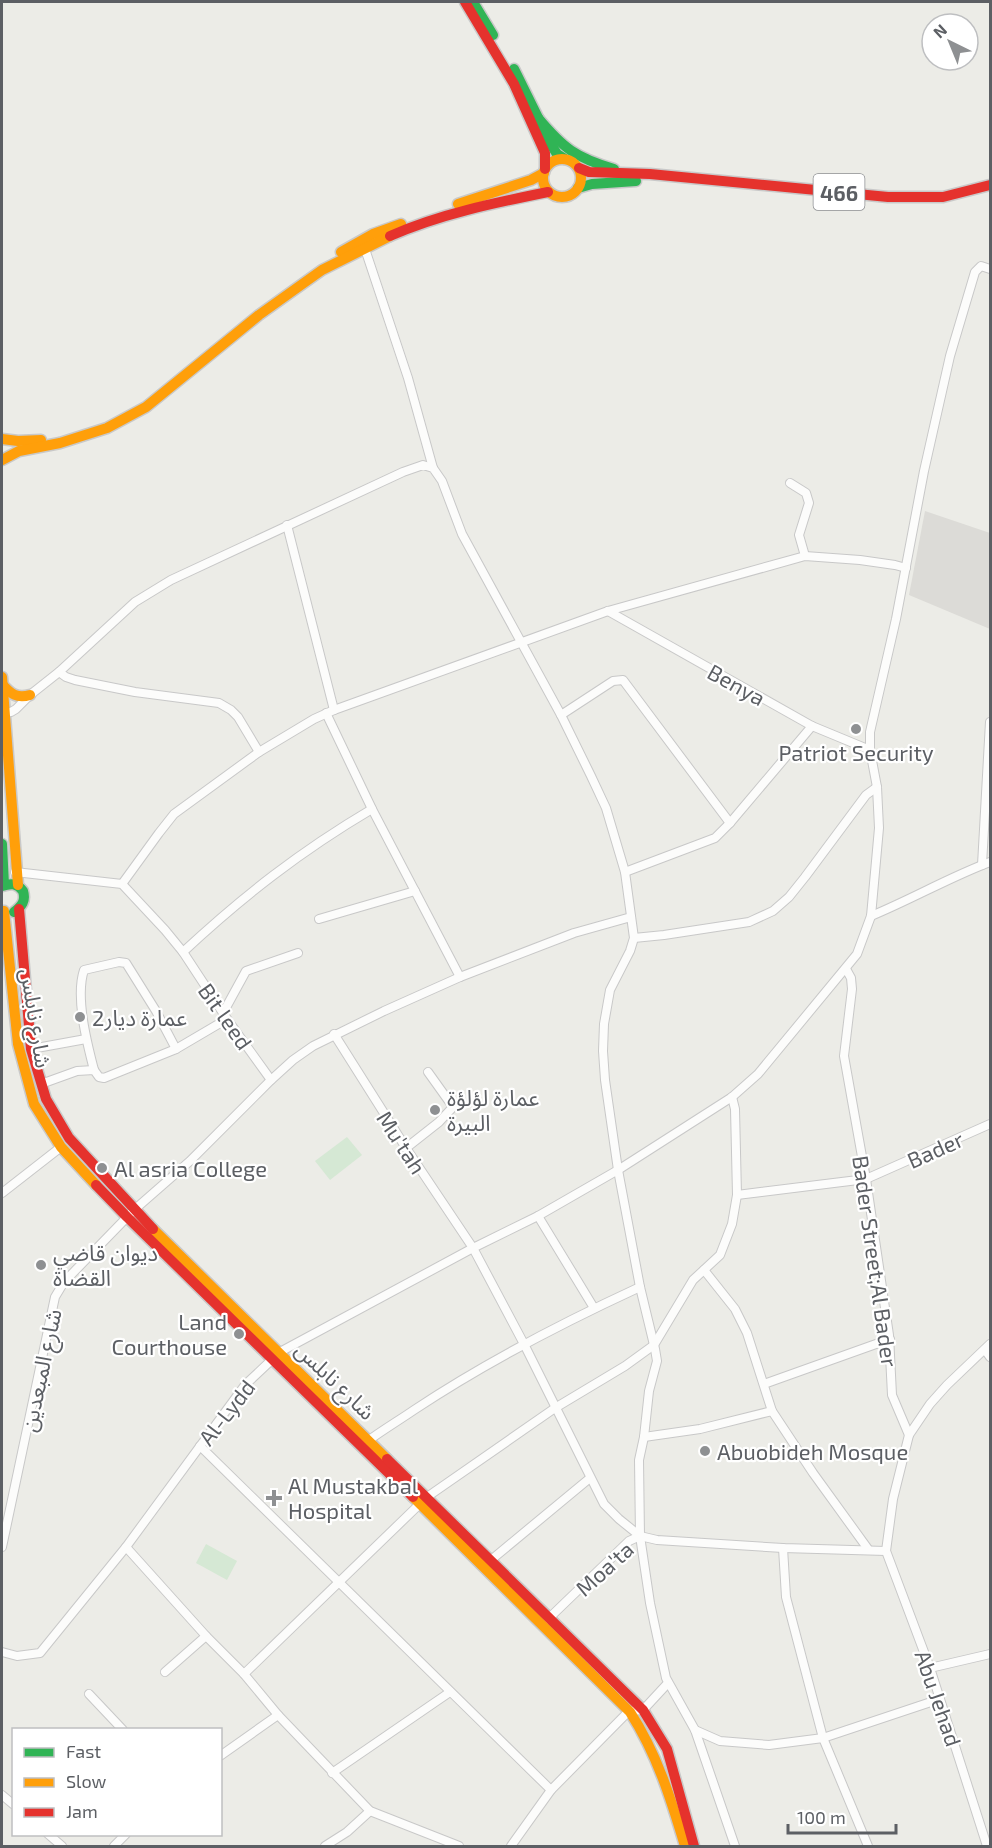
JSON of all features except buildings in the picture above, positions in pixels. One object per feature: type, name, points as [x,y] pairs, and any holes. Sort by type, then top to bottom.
[{"type":"main road","points":[[2,461],[4,449],[2,441],[55,438],[86,431],[140,405],[252,312],[317,266],[363,244],[409,228],[472,208],[548,192],[544,183],[545,153],[514,84],[465,2]]},
{"type":"main road","points":[[473,2],[521,81],[552,146],[557,154],[565,159]]},
{"type":"main road","points":[[537,118],[565,149],[578,158],[633,173]]},
{"type":"main road","points":[[2,461],[19,451],[60,443],[106,428],[146,407],[259,315],[322,270],[393,226],[531,180],[553,161],[565,159]]},
{"type":"main road","name":"466","points":[[565,159],[589,172],[633,173],[888,197],[943,197],[990,184]]},
{"type":"main road","points":[[578,188],[581,180],[579,168]]},
{"type":"main road","name":"466","points":[[548,192],[559,197],[566,197],[578,188],[606,183],[686,178]]},
{"type":"main road","points":[[2,677],[2,713],[18,885],[11,883],[3,886],[2,844]]},
{"type":"main road","points":[[2,684],[18,698],[30,695]]},
{"type":"main road","name":"شارع نابلس","points":[[18,885],[25,897],[19,909],[31,1049],[46,1099],[69,1138],[131,1214]]},
{"type":"main road","points":[[3,910],[12,912],[19,909]]},
{"type":"main road","name":"شارع نابلس","points":[[3,910],[18,1044],[23,1068],[34,1104],[61,1147],[546,1621],[644,1710],[667,1749],[694,1846]]},
{"type":"main road","name":"شارع نابلس","points":[[423,1501],[491,1560],[629,1711],[654,1752],[662,1770],[685,1846]]},
{"type":"street","points":[[363,244],[408,378],[433,468],[442,481],[462,534],[561,715],[606,808],[625,872],[634,938],[630,951],[610,990],[604,1024],[603,1051],[618,1170],[640,1287],[657,1361],[649,1391],[639,1460],[640,1536],[650,1603],[668,1683],[695,1730],[735,1846]]},
{"type":"street","name":"Al-Lydd","points":[[2,1652],[17,1656],[40,1653],[126,1547],[245,1385],[276,1356],[618,1170],[732,1097],[758,1074],[857,954],[871,916],[879,828],[877,786],[870,750],[870,732],[950,356],[975,272],[981,266],[990,269]]},
{"type":"street","points":[[2,713],[16,710],[105,628],[145,595],[171,580],[403,472],[423,465],[433,468]]},
{"type":"street","points":[[790,483],[806,493],[809,503],[799,535],[805,556]]},
{"type":"street","points":[[287,525],[334,710]]},
{"type":"street","points":[[15,872],[122,884],[174,814],[259,752],[326,713],[608,611],[805,556],[860,560],[906,568]]},
{"type":"street","name":"Benya","points":[[608,611],[812,726],[870,750]]},
{"type":"street","points":[[59,672],[75,680],[135,692],[219,703],[238,717],[259,752]]},
{"type":"street","points":[[561,715],[613,681],[623,680],[730,823]]},
{"type":"street","points":[[326,713],[372,809],[460,977]]},
{"type":"street","points":[[871,916],[897,906],[986,863],[990,722]]},
{"type":"street","points":[[625,872],[715,838],[812,726]]},
{"type":"street","points":[[634,938],[749,922],[773,911],[789,897],[866,795],[877,786]]},
{"type":"street","points":[[183,952],[264,881],[335,831],[372,809]]},
{"type":"street","name":"Bit leed","points":[[122,884],[183,952],[271,1080]]},
{"type":"street","points":[[319,919],[415,891]]},
{"type":"street","name":"شارع المبعدين","points":[[2,1547],[55,1297],[64,1282],[131,1214],[190,1161],[271,1080],[300,1055],[334,1034],[460,977],[574,933],[631,917]]},
{"type":"street","points":[[176,1049],[156,1011],[126,963],[119,962],[84,970],[81,979],[81,993],[86,1039],[94,1070],[99,1077],[104,1078],[176,1049],[225,1016],[246,972],[298,953]]},
{"type":"street","name":"Bader Street;Al Bader","points":[[846,969],[852,978],[852,989],[844,1056],[866,1179],[890,1340],[892,1395],[909,1435]]},
{"type":"street","name":"Mu'tah","points":[[334,1034],[473,1248],[524,1344]]},
{"type":"street","points":[[31,1049],[86,1039]]},
{"type":"street","points":[[41,1084],[77,1071],[94,1070]]},
{"type":"street","points":[[406,1148],[439,1122],[453,1107],[428,1072]]},
{"type":"street","points":[[244,1674],[423,1501],[555,1408],[625,1366],[654,1345],[693,1280],[720,1255],[732,1224],[737,1195],[735,1109],[732,1097]]},
{"type":"street","name":"Bader","points":[[737,1195],[866,1179],[990,1124]]},
{"type":"street","points":[[4,1189],[61,1147]]},
{"type":"street","points":[[537,1216],[594,1308]]},
{"type":"street","points":[[704,1270],[735,1309],[747,1333],[772,1411],[868,1549]]},
{"type":"street","points":[[365,1443],[448,1387],[524,1344],[640,1287]]},
{"type":"street","points":[[764,1384],[890,1340]]},
{"type":"street","name":"Moa'ta","points":[[524,1344],[604,1504],[640,1536],[629,1541],[546,1621]]},
{"type":"street","points":[[640,1536],[657,1540],[783,1548],[886,1551],[894,1499],[909,1435],[930,1404],[947,1385],[988,1347]]},
{"type":"street","points":[[988,1347],[990,1357]]},
{"type":"street","points":[[644,1437],[700,1429],[772,1411]]},
{"type":"street","points":[[200,1446],[551,1790]]},
{"type":"street","points":[[491,1560],[590,1478]]},
{"type":"street","points":[[126,1547],[206,1636],[244,1674],[278,1716],[370,1811],[459,1846]]},
{"type":"street","points":[[783,1548],[786,1597],[823,1738],[868,1846]]},
{"type":"street","name":"Abu Jehad","points":[[886,1551],[930,1668],[987,1846]]},
{"type":"street","points":[[165,1672],[206,1636]]},
{"type":"street","points":[[930,1668],[990,1654]]},
{"type":"street","points":[[511,1846],[551,1790],[629,1711],[644,1710],[668,1683]]},
{"type":"street","points":[[332,1773],[450,1692]]},
{"type":"street","points":[[89,1694],[121,1728]]},
{"type":"street","points":[[695,1730],[720,1741],[769,1744],[823,1738],[940,1699]]},
{"type":"street","points":[[222,1755],[278,1716]]},
{"type":"street","points":[[325,1846],[347,1832],[370,1811]]},
{"type":"street","points":[[50,1836],[62,1846]]},
{"type":"shaded area","points":[[925,511],[990,533],[990,629],[909,595]]},
{"type":"green space","points":[[347,1137],[362,1155],[330,1180],[315,1161]]},
{"type":"green space","points":[[206,1544],[237,1561],[227,1580],[196,1563]]},
{"type":"traffic: fast","points":[[473,2],[493,35]]},
{"type":"traffic: fast","points":[[514,69],[552,146],[557,154],[565,159]]},
{"type":"traffic: fast","points":[[538,118],[571,151],[590,161],[614,169]]},
{"type":"traffic: fast","points":[[578,188],[592,184],[636,181]]},
{"type":"traffic: fast","points":[[2,844],[4,885]]},
{"type":"traffic: fast","points":[[2,886],[14,884],[23,891],[23,903],[14,912]]},
{"type":"traffic: slow","points":[[562,159],[569,160],[575,165],[580,171],[581,178],[580,185],[575,191],[569,196],[562,197],[555,196],[549,191],[544,185],[543,178],[544,171],[549,165],[555,160],[562,159]]},
{"type":"traffic: slow","points":[[458,204],[531,180],[544,173]]},
{"type":"traffic: slow","points":[[341,252],[373,234],[401,224]]},
{"type":"traffic: slow","points":[[2,460],[19,451],[60,443],[107,428],[146,407],[259,315],[322,270],[390,236]]},
{"type":"traffic: slow","points":[[2,439],[41,440]]},
{"type":"traffic: slow","points":[[2,677],[18,885]]},
{"type":"traffic: slow","points":[[2,684],[14,695],[30,695]]},
{"type":"traffic: slow","points":[[4,911],[18,1044],[34,1104],[61,1147],[96,1185]]},
{"type":"traffic: slow","points":[[153,1229],[387,1459]]},
{"type":"traffic: slow","points":[[413,1497],[630,1712],[656,1760],[685,1846]]},
{"type":"traffic: jam","points":[[465,2],[514,84],[545,153],[545,169]]},
{"type":"traffic: jam","points":[[579,168],[589,172],[650,174],[888,197],[943,197],[990,185]]},
{"type":"traffic: jam","points":[[390,236],[448,215],[548,192]]},
{"type":"traffic: jam","points":[[19,909],[31,1049],[46,1099],[69,1138],[153,1229]]},
{"type":"traffic: jam","points":[[96,1185],[413,1497]]},
{"type":"traffic: jam","points":[[387,1459],[643,1710],[667,1749],[694,1846]]},
{"type":"place","name":"Patriot Security","points":[[856,729]]},
{"type":"place","name":"عمارة ديار2","points":[[80,1017]]},
{"type":"place","name":"عمارة لؤلؤة البيرة","points":[[435,1110]]},
{"type":"place","name":"Al asria College","points":[[102,1168]]},
{"type":"place","name":"ديوان قاضي القضاة","points":[[41,1265]]},
{"type":"place","name":"Land Courthouse","points":[[239,1334]]},
{"type":"place","name":"Abuobideh Mosque","points":[[705,1451]]},
{"type":"place","name":"Al Mustakbal Hospital","points":[[274,1498]]}]
